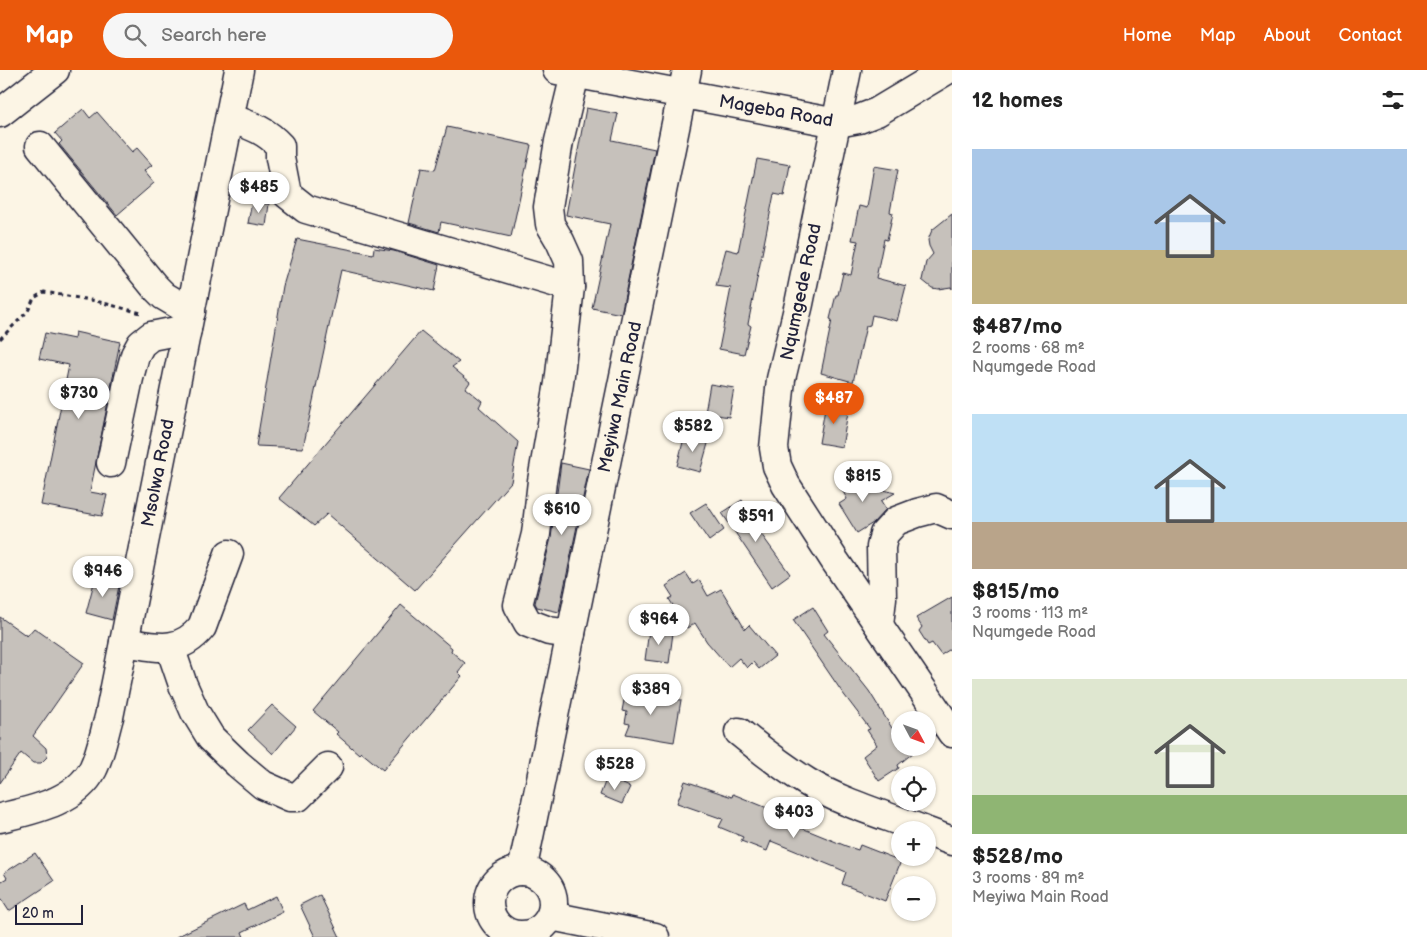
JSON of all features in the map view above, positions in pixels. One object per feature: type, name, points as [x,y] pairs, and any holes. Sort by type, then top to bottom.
[{"type":"street","points":[[0,113],[55,70]]},
{"type":"street","name":"Msolwa Road","points":[[0,818],[39,808],[64,796],[79,787],[87,778],[97,760],[109,717],[239,70]]},
{"type":"street","name":"Nqumgede Road","points":[[847,70],[782,379],[774,448],[777,466],[786,485],[879,626],[950,728]]},
{"type":"street","name":"Mageba Road","points":[[569,71],[685,82],[837,123],[859,119],[877,112],[947,70]]},
{"type":"street","points":[[569,71],[548,206],[550,224],[569,261],[570,287],[559,383],[542,481],[536,534],[518,606],[528,623],[549,631],[571,634]]},
{"type":"street","name":"Meyiwa Main Road","points":[[522,871],[685,82]]},
{"type":"street","points":[[230,118],[259,129],[271,136],[280,146],[280,158],[287,194],[306,209],[570,287]]},
{"type":"street","points":[[40,146],[154,286],[189,321],[151,336],[141,344],[135,355],[129,378],[111,463]]},
{"type":"street","points":[[879,626],[882,598],[881,547],[884,534],[896,521],[917,513],[936,508],[952,515]]},
{"type":"street","points":[[124,642],[170,648],[183,644],[194,636],[202,626],[230,554]]},
{"type":"street","points":[[170,648],[195,712],[211,738],[263,785],[290,797],[298,797],[328,768]]},
{"type":"street","points":[[739,732],[808,783],[900,821]]},
{"type":"street","points":[[936,835],[952,841]]},
{"type":"street","points":[[522,871],[537,875],[548,886],[552,895],[553,906],[551,916],[545,925],[536,932],[525,936],[504,931],[487,931],[490,915],[488,904],[495,884],[502,877],[512,872],[522,871]]},
{"type":"street","points":[[551,916],[655,937]]},
{"type":"path","points":[[0,339],[28,311],[34,298],[44,292],[96,301],[150,315]]},
{"type":"building","points":[[586,108],[618,114],[612,140],[655,149],[621,314],[592,308],[610,224],[566,215]]},
{"type":"building","points":[[83,109],[90,118],[97,112],[132,152],[137,148],[152,165],[144,171],[154,183],[117,215],[59,144],[62,141],[55,133]]},
{"type":"building","points":[[447,127],[531,145],[511,237],[441,222],[439,232],[409,223],[421,168],[435,170]]},
{"type":"building","points":[[757,159],[790,165],[784,196],[774,194],[748,324],[751,326],[744,354],[719,349],[731,288],[716,286],[726,249],[738,252]]},
{"type":"building","points":[[874,166],[898,170],[890,212],[893,213],[887,240],[884,239],[876,278],[906,286],[897,321],[872,315],[870,325],[866,326],[853,382],[821,373],[836,295],[838,295],[843,273],[851,275],[858,241],[852,240],[859,206],[867,208]]},
{"type":"building","points":[[252,202],[269,204],[266,226],[248,223]]},
{"type":"building","points":[[952,214],[952,289],[951,287],[932,288],[922,280],[926,262],[933,254],[928,240],[932,230]]},
{"type":"building","points":[[297,239],[373,254],[374,248],[394,251],[439,265],[434,291],[341,270],[303,448],[256,446],[283,286]]},
{"type":"building","points":[[421,331],[459,362],[452,367],[470,382],[466,388],[482,401],[479,407],[518,442],[511,482],[415,590],[327,514],[314,526],[279,498]]},
{"type":"building","points":[[75,332],[120,342],[90,492],[107,495],[102,516],[41,505],[69,365],[39,359],[45,333],[74,339]]},
{"type":"building","points":[[710,384],[734,388],[729,417],[705,413]]},
{"type":"building","points":[[826,403],[849,406],[842,447],[819,443]]},
{"type":"building","points":[[685,434],[709,440],[700,472],[677,466]]},
{"type":"building","points":[[561,463],[589,469],[559,612],[537,607],[535,603],[551,538]]},
{"type":"building","points":[[864,473],[873,487],[895,493],[881,501],[886,509],[873,523],[857,533],[839,504],[847,499],[841,488]]},
{"type":"building","points":[[742,500],[758,526],[756,527],[790,574],[772,587],[722,513]]},
{"type":"building","points":[[706,503],[724,530],[709,541],[690,513]]},
{"type":"building","points":[[686,573],[693,584],[699,580],[708,596],[721,589],[745,629],[749,625],[775,656],[759,669],[753,662],[747,668],[739,658],[729,667],[707,642],[695,623],[687,628],[669,599],[673,597],[666,586]]},
{"type":"building","points":[[96,575],[120,581],[112,620],[86,613]]},
{"type":"building","points":[[952,597],[952,648],[941,655],[932,643],[928,645],[919,631],[922,627],[916,618]]},
{"type":"building","points":[[401,605],[452,648],[451,651],[465,663],[458,672],[462,676],[383,770],[361,752],[359,754],[336,734],[338,732],[313,711]]},
{"type":"building","points":[[813,607],[828,631],[824,634],[869,691],[891,726],[891,756],[909,756],[898,766],[891,766],[891,773],[879,781],[863,756],[877,745],[867,730],[870,729],[842,692],[793,620]]},
{"type":"building","points":[[0,617],[27,636],[34,628],[84,663],[33,736],[46,748],[47,757],[41,763],[33,763],[21,753],[0,783]]},
{"type":"building","points":[[649,630],[673,633],[669,663],[645,660]]},
{"type":"building","points":[[626,690],[681,700],[674,742],[626,734],[630,724],[625,723],[627,712],[622,711]]},
{"type":"building","points":[[272,705],[296,726],[273,754],[248,730]]},
{"type":"building","points":[[607,777],[630,787],[622,804],[600,795]]},
{"type":"building","points":[[685,781],[732,797],[733,794],[782,814],[780,819],[846,846],[858,850],[860,845],[891,857],[891,866],[899,866],[895,876],[891,876],[891,886],[885,901],[842,884],[846,872],[771,841],[767,851],[741,841],[743,837],[719,827],[723,819],[677,803]]},
{"type":"building","points":[[35,853],[54,881],[9,911],[0,897],[0,882],[7,878],[4,873]]},
{"type":"building","points":[[320,895],[340,937],[315,937],[300,905]]},
{"type":"building","points":[[276,896],[283,912],[242,932],[244,937],[176,937],[244,904],[247,910]]}]
